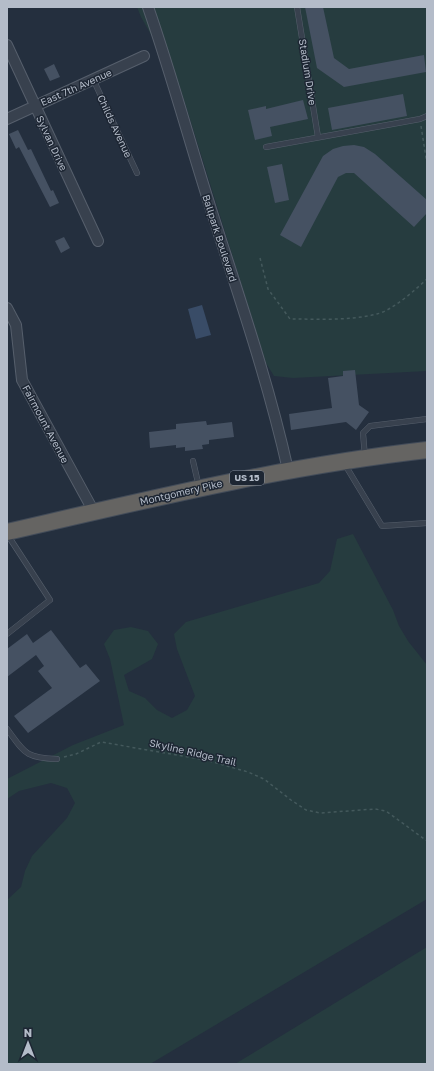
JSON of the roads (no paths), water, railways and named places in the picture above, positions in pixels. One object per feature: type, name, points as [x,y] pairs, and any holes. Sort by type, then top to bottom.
[{"type":"highway","name":"Montgomery Pike","points":[[7,533],[200,488],[288,470],[427,450]]},
{"type":"street","name":"Ballpark Boulevard","points":[[148,7],[171,74],[205,190],[249,326],[288,470]]},
{"type":"street","name":"Sylvan Drive","points":[[7,46],[98,241]]},
{"type":"street","name":"East 7th Avenue","points":[[7,119],[144,56]]},
{"type":"street","name":"Fairmount Avenue","points":[[7,308],[16,325],[22,380],[94,512]]},
{"type":"lane","name":"Stadium Drive","points":[[297,7],[318,137]]},
{"type":"lane","name":"Childs Avenue","points":[[93,79],[137,173]]},
{"type":"lane","points":[[266,147],[420,119],[427,116]]},
{"type":"lane","points":[[366,458],[363,433],[370,426],[427,420]]},
{"type":"lane","points":[[193,461],[200,488]]},
{"type":"lane","points":[[343,461],[382,526],[427,523]]},
{"type":"lane","points":[[7,533],[50,600],[7,634]]},
{"type":"lane","points":[[7,729],[24,751],[31,757],[57,759]]},
{"type":"water","points":[[202,305],[211,335],[196,339],[188,309]]}]
